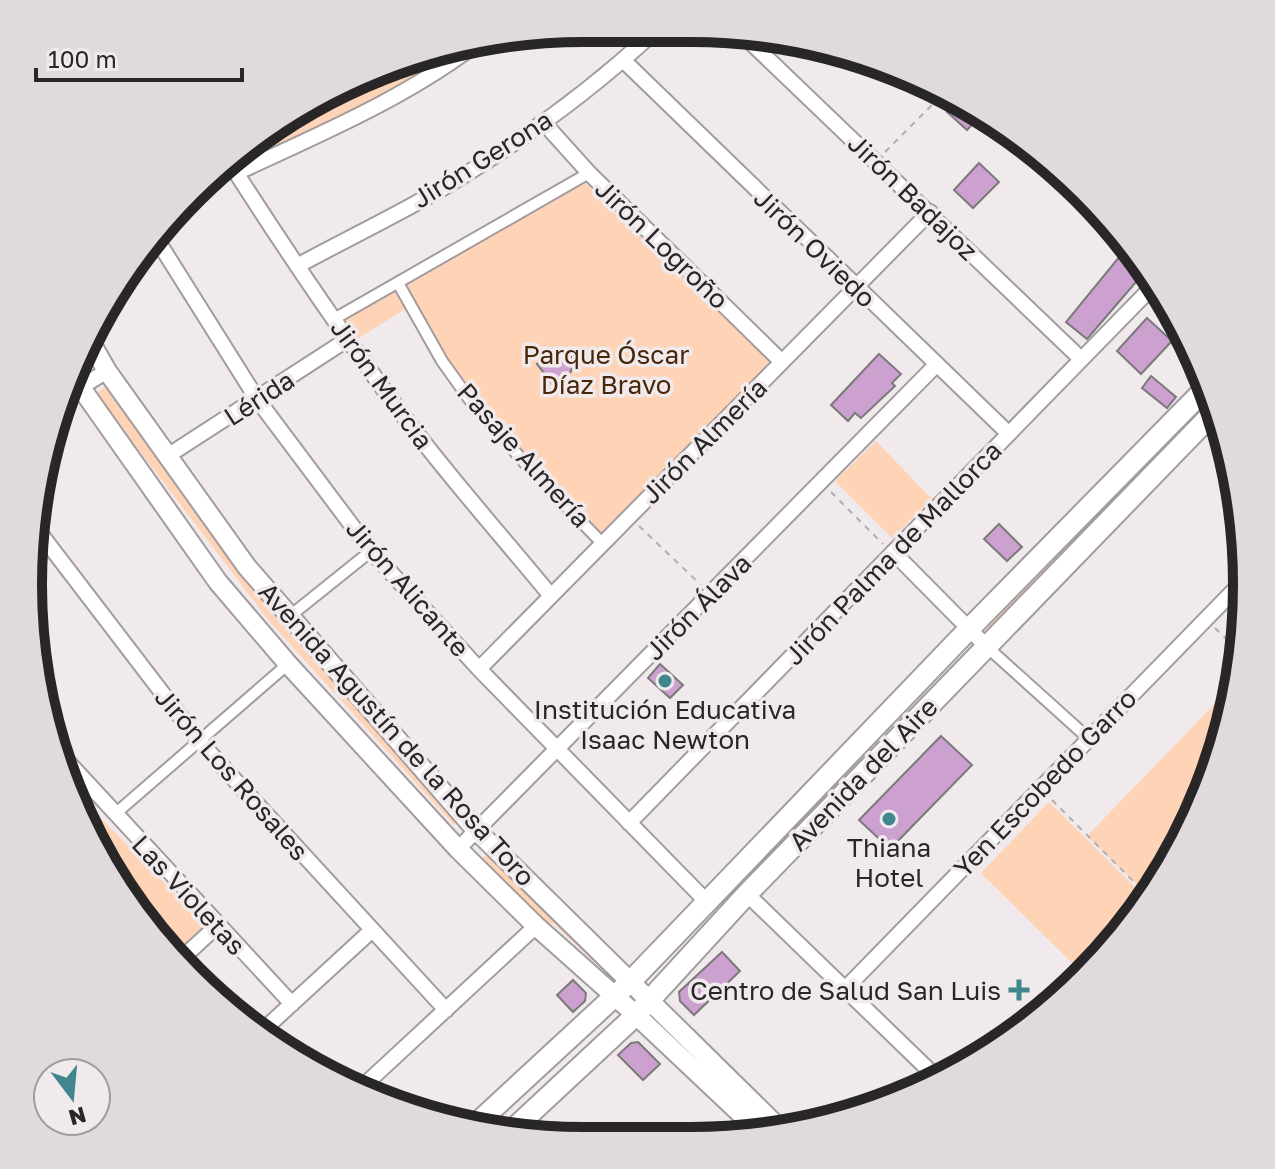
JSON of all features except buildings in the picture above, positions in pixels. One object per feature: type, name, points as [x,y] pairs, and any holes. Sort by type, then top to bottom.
[{"type":"main road","name":"Avenida del Aire","points":[[483,1118],[636,975],[1199,395]]},
{"type":"main road","name":"Avenida del Aire","points":[[520,1123],[636,1015],[747,894],[1207,419]]},
{"type":"street","name":"Jirón Gerona","points":[[297,266],[472,171],[544,123],[643,42]]},
{"type":"street","name":"Jirón Badajoz","points":[[755,46],[1081,359]]},
{"type":"street","points":[[246,161],[316,136],[404,90],[453,58]]},
{"type":"street","name":"Jirón Oviedo","points":[[623,60],[1009,434]]},
{"type":"street","name":"Jirón Logroño","points":[[544,123],[589,173],[782,362]]},
{"type":"street","name":"Jirón Murcia","points":[[235,170],[348,339],[472,503],[551,596]]},
{"type":"street","points":[[334,319],[589,173]]},
{"type":"street","name":"Jirón Almería","points":[[479,669],[930,212]]},
{"type":"street","name":"Jirón Alicante","points":[[161,246],[257,399],[371,551],[479,669],[707,902]]},
{"type":"street","name":"Pasaje Almería","points":[[398,283],[442,361],[472,403],[603,544]]},
{"type":"street","name":"Jirón Palma de Mallorca","points":[[629,823],[1147,292]]},
{"type":"street","name":"Lérida","points":[[169,455],[348,339]]},
{"type":"street","name":"Avenida Agustín de la Rosa Toro","points":[[95,351],[247,567],[476,830],[636,975],[651,999],[750,1123]]},
{"type":"street","name":"Jirón Álava","points":[[458,849],[937,364]]},
{"type":"street","points":[[82,379],[107,371]]},
{"type":"street","name":"Avenida Agustín de la Rosa Toro","points":[[80,386],[218,582],[288,664],[458,849],[536,926],[750,1123]]},
{"type":"street","name":"Jirón Los Rosales","points":[[44,540],[199,741],[446,1010]]},
{"type":"street","points":[[290,616],[371,551]]},
{"type":"street","points":[[893,552],[986,646],[1088,738]]},
{"type":"street","name":"Yen Escobedo Garro","points":[[845,989],[1233,592]]},
{"type":"street","points":[[115,814],[288,664]]},
{"type":"street","name":"Las Violetas","points":[[75,770],[292,1004]]},
{"type":"street","points":[[747,894],[930,1071]]},
{"type":"street","points":[[187,953],[217,926]]},
{"type":"street","points":[[368,1082],[536,926]]},
{"type":"street","points":[[268,1025],[371,931]]},
{"type":"path","points":[[876,161],[936,101]]},
{"type":"path","points":[[821,483],[893,552]]},
{"type":"path","points":[[630,517],[711,595]]},
{"type":"path","points":[[1206,620],[1229,642]]},
{"type":"path","points":[[1039,788],[1140,888]]},
{"type":"green space","points":[[424,66],[428,73],[244,168],[242,165],[283,133],[345,98]]},
{"type":"green space","name":"Parque Óscar Díaz Bravo","points":[[584,182],[777,369],[606,541],[489,420],[447,360],[402,284]]},
{"type":"green space","points":[[395,289],[407,308],[354,341],[341,322]]},
{"type":"green space","points":[[112,382],[257,584],[461,817],[454,825],[270,622],[96,394]]},
{"type":"green space","points":[[1201,402],[1205,413],[996,635],[986,626]]},
{"type":"green space","points":[[876,441],[932,499],[892,538],[835,481]]},
{"type":"green space","points":[[1221,697],[1192,792],[1141,888],[1087,836]]},
{"type":"green space","points":[[1049,802],[1139,891],[1075,966],[981,873]]},
{"type":"green space","points":[[90,808],[208,927],[183,948],[133,886]]},
{"type":"green space","points":[[490,850],[612,970],[608,975],[554,924],[540,920],[481,860]]},
{"type":"place","name":"Institución Educativa Isaac Newton","points":[[665,681]]},
{"type":"place","name":"Thiana Hotel","points":[[889,819]]},
{"type":"place","name":"Centro de Salud San Luis","points":[[1019,990]]}]
